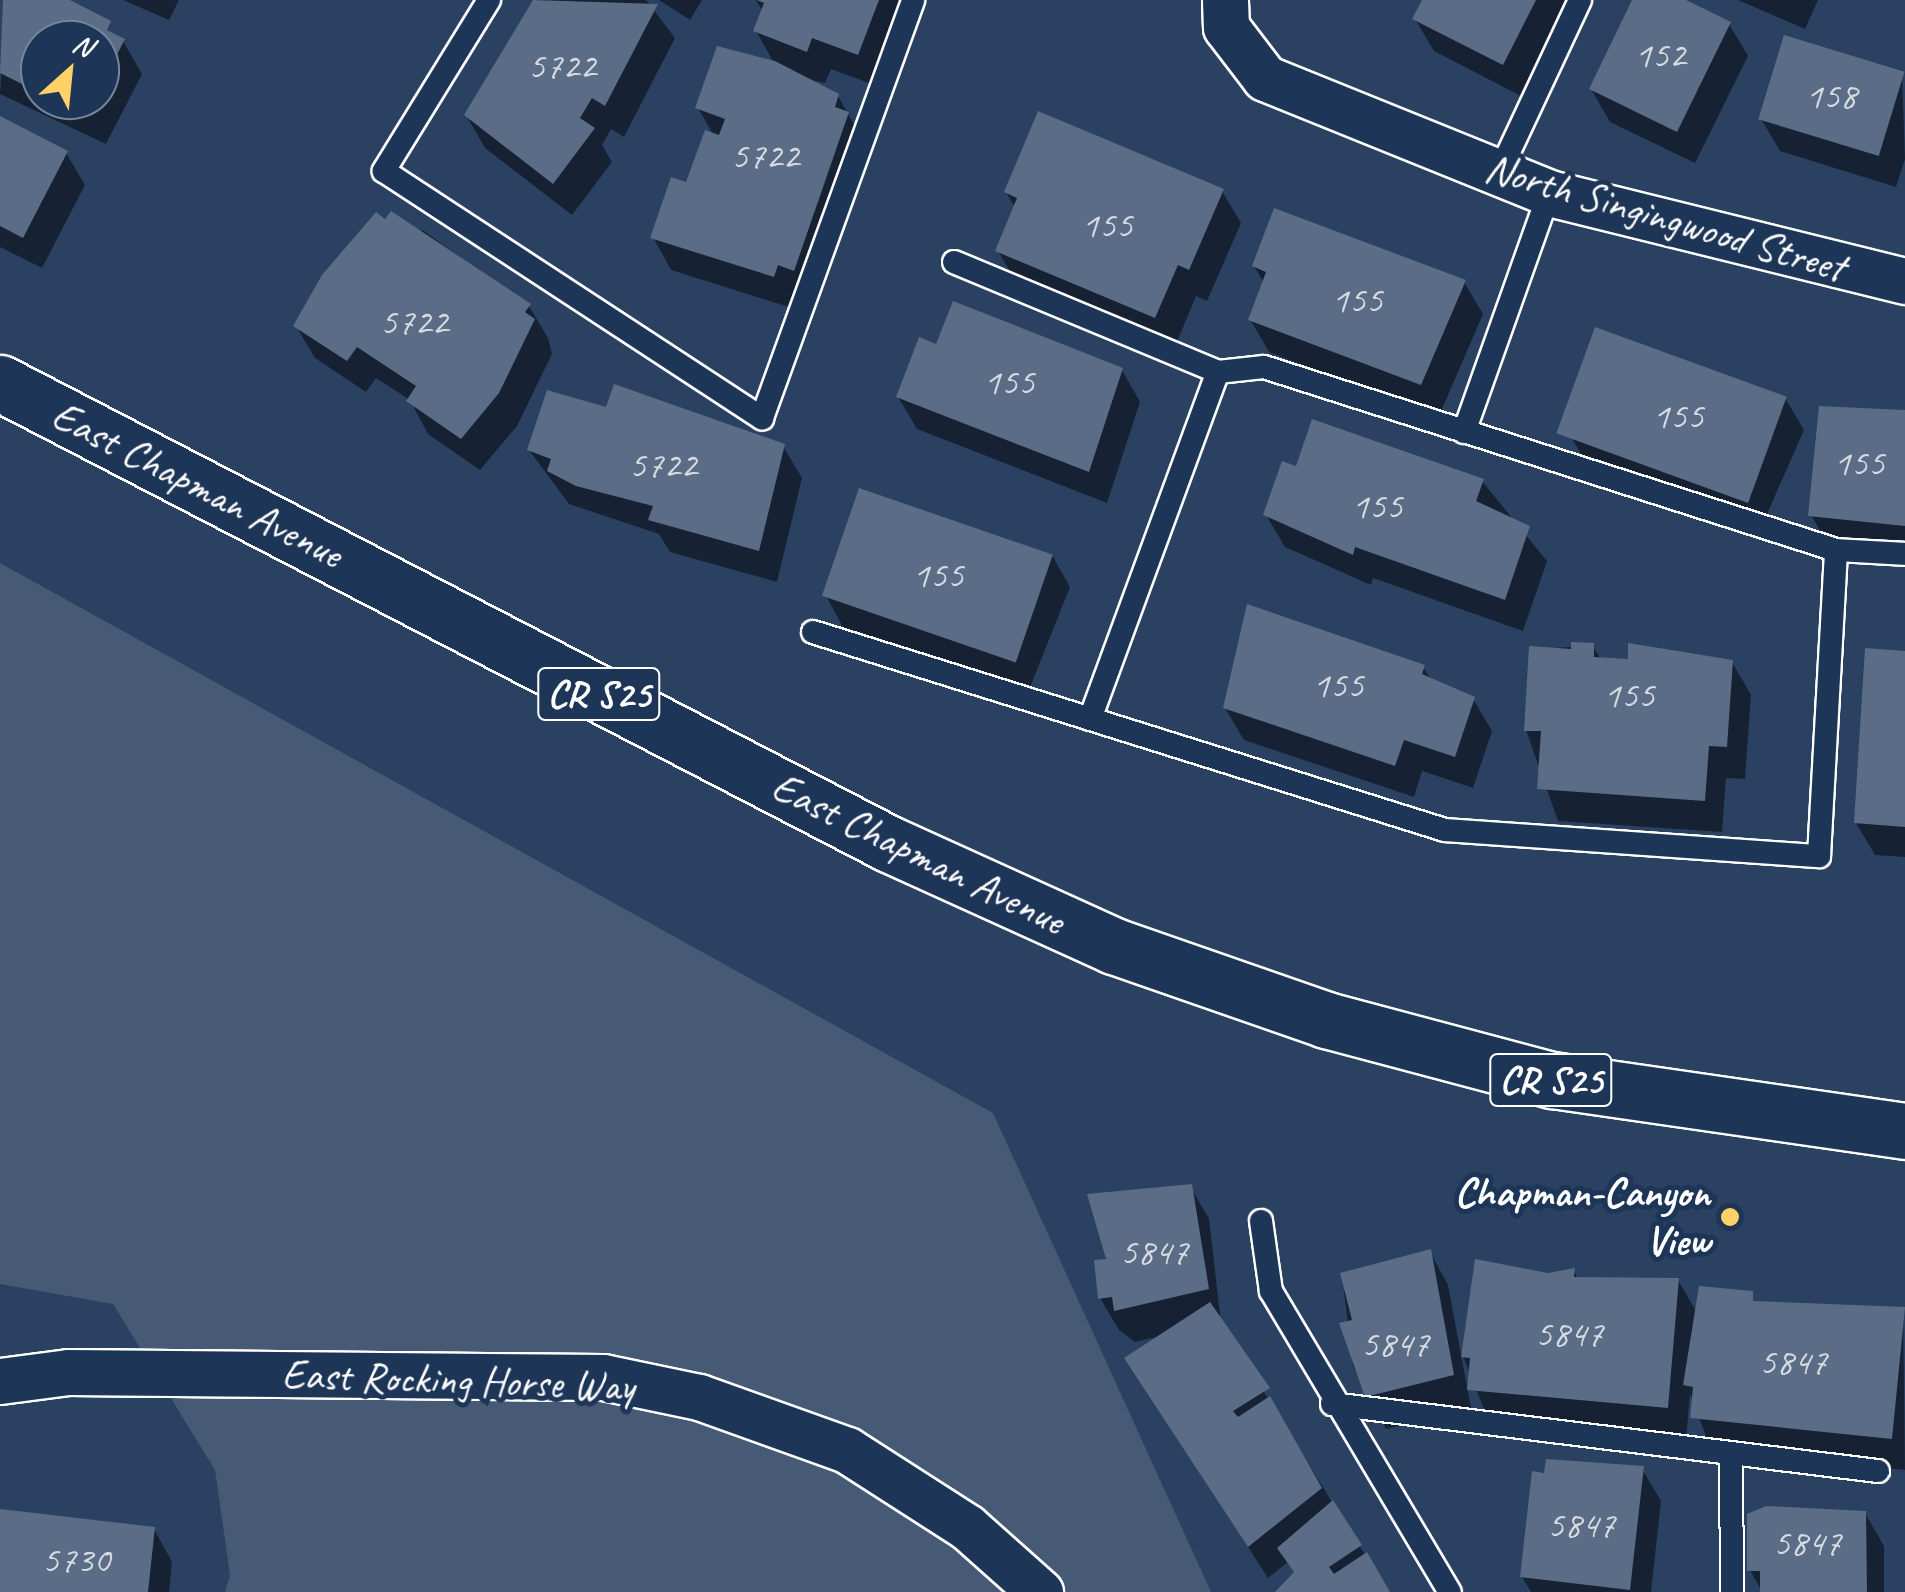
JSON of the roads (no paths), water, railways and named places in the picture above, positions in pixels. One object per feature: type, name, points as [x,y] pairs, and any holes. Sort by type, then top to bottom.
[{"type":"main road","name":"East Chapman Avenue","points":[[0,383],[889,844],[1114,946],[1326,1020],[1552,1080],[1905,1131]]},
{"type":"street","name":"North Singingwood Street","points":[[1224,7],[1265,78],[1549,194],[1905,281]]},
{"type":"street","name":"East Rocking Horse Way","points":[[0,1381],[68,1372],[603,1377],[699,1398],[846,1450],[967,1526],[1040,1592]]},
{"type":"lane","points":[[489,0],[384,171],[762,418],[913,0]]},
{"type":"lane","points":[[1499,173],[1580,0]]},
{"type":"lane","points":[[1464,432],[1549,194]]},
{"type":"lane","points":[[954,262],[1218,372],[1264,368],[1836,550],[1905,554]]},
{"type":"lane","points":[[1090,719],[1218,372]]},
{"type":"lane","points":[[813,632],[1444,830],[1819,856],[1836,550]]},
{"type":"lane","points":[[1261,1221],[1271,1291],[1332,1404],[1450,1592]]},
{"type":"lane","points":[[1332,1404],[1878,1470]]},
{"type":"lane","points":[[1731,1454],[1732,1592]]},
{"type":"place","name":"Chapman-Canyon View","points":[[1730,1217]]}]
